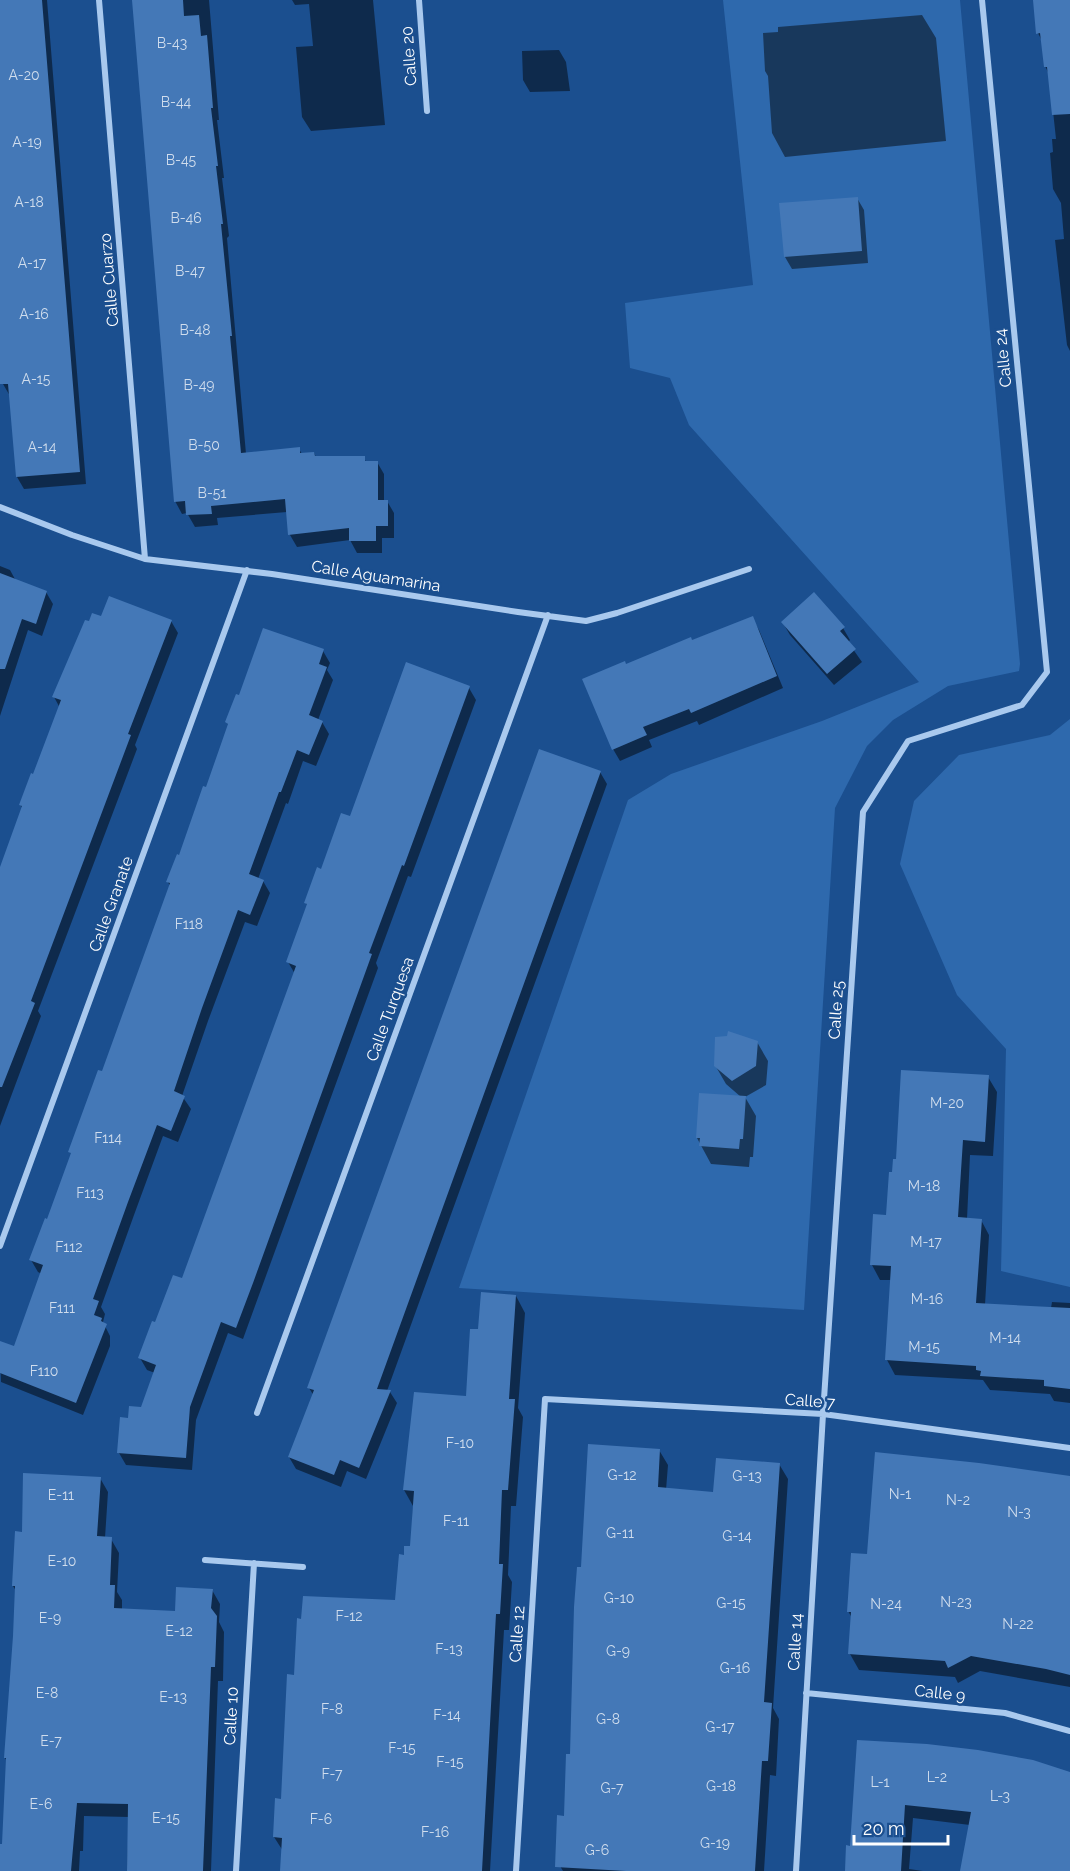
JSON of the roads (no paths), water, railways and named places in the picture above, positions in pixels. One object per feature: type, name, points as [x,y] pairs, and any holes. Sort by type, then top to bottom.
[{"type":"street","name":"Calle Cuarzo","points":[[99,0],[145,559]]},
{"type":"street","name":"Calle 20","points":[[419,0],[427,111]]},
{"type":"street","name":"Calle 24","points":[[982,0],[1047,672],[1023,705]]},
{"type":"street","name":"Calle Aguamarina","points":[[0,507],[72,535],[145,559],[247,570],[586,621],[617,613],[749,569]]},
{"type":"street","name":"Calle Granate","points":[[0,1246],[247,570]]},
{"type":"street","name":"Calle Turquesa","points":[[257,1413],[548,615]]},
{"type":"street","name":"Calle 25","points":[[823,1414],[863,812],[908,741],[1023,705]]},
{"type":"street","name":"Calle 7","points":[[545,1400],[823,1414],[1070,1448]]},
{"type":"street","name":"Calle 12","points":[[516,1871],[545,1400]]},
{"type":"street","name":"Calle 14","points":[[796,1871],[823,1414]]},
{"type":"street","points":[[205,1560],[303,1567]]},
{"type":"street","name":"Calle 10","points":[[236,1871],[254,1563]]},
{"type":"street","name":"Calle 9","points":[[806,1693],[1005,1713],[1070,1731]]}]
